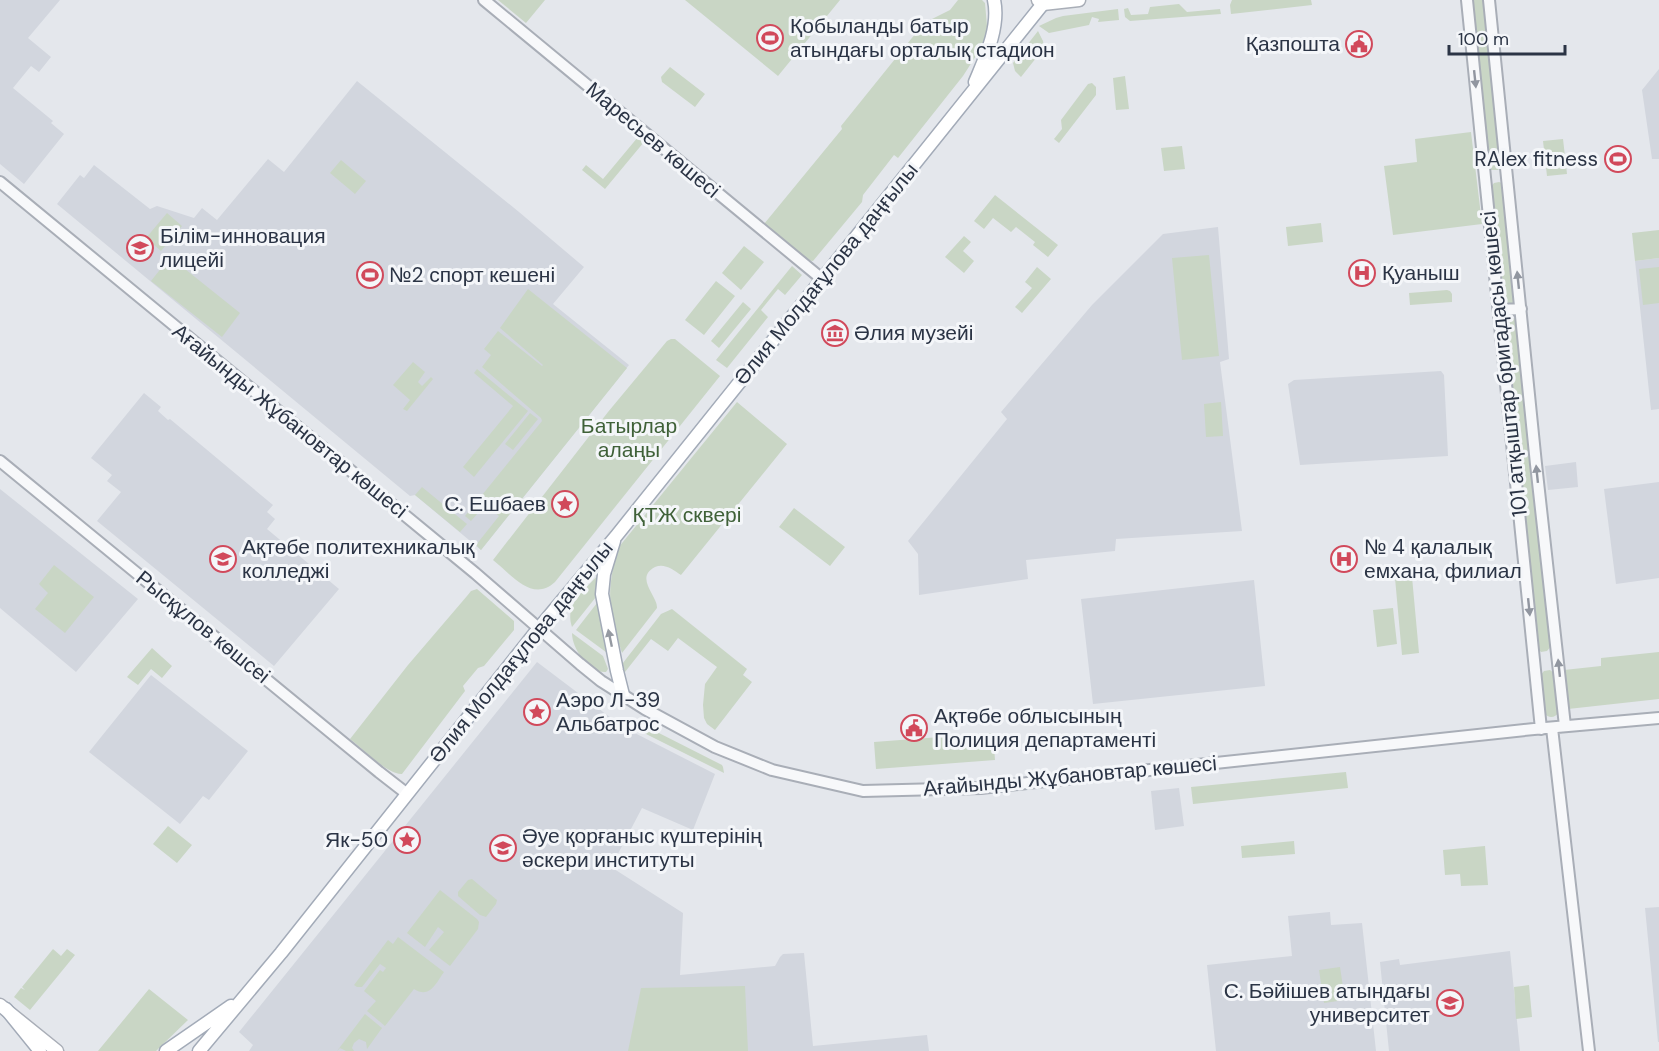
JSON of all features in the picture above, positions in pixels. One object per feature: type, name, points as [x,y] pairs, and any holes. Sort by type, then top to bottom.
[{"type":"main road","points":[[970,94],[993,30],[996,8],[994,0]]},
{"type":"main road","points":[[1042,1],[1079,0]]},
{"type":"main road","name":"Әлия Молдағұлова даңғылы","points":[[199,1051],[281,953],[538,628],[617,535],[1042,1]]},
{"type":"main road","points":[[617,535],[604,574],[602,594],[623,695]]},
{"type":"main road","points":[[166,1051],[244,997]]},
{"type":"main road","points":[[3,1007],[40,1051]]},
{"type":"main road","points":[[3,1007],[57,1051]]},
{"type":"main road","points":[[205,1051],[226,1018]]},
{"type":"street","name":"Маресьев көшесі","points":[[484,0],[822,279]]},
{"type":"street","name":"101 атқыштар бригадасы көшесі","points":[[1467,0],[1498,310],[1547,728],[1589,1051]]},
{"type":"street","name":"101 атқыштар бригадасы көшесі","points":[[1489,0],[1565,726]]},
{"type":"street","points":[[1485,176],[1506,175]]},
{"type":"street","name":"Ағайынды Жұбановтар көшесі","points":[[0,182],[475,573],[580,664],[645,709],[715,747],[772,771],[864,791],[981,788],[1659,718]]},
{"type":"street","points":[[1498,310],[1521,309]]},
{"type":"street","name":"Рысқұлов көшсеі","points":[[0,461],[406,793]]},
{"type":"shaded area","points":[[0,0],[60,0],[28,38],[51,57],[39,72],[31,66],[13,88],[53,121],[51,123],[64,134],[24,184],[0,164]]},
{"type":"shaded area","points":[[1659,69],[1659,159],[1652,159],[1642,90]]},
{"type":"shaded area","points":[[357,81],[584,267],[553,304],[629,365],[481,550],[415,495],[410,496],[57,204],[80,175],[84,178],[94,165],[150,209],[157,206],[194,218],[202,208],[217,220],[268,159],[284,172]]},
{"type":"shaded area","points":[[1218,227],[1229,359],[1220,362],[1242,531],[1116,539],[1115,551],[1026,560],[1028,579],[919,595],[918,554],[908,541],[1007,419],[1001,412],[1092,305],[1163,234]]},
{"type":"shaded area","points":[[1659,258],[1659,409],[1651,410],[1635,261]]},
{"type":"shaded area","points":[[1441,371],[1444,375],[1448,456],[1300,465],[1288,384],[1294,380]]},
{"type":"shaded area","name":"Ақтөбе политехникалық колледжі","points":[[144,393],[161,407],[158,411],[168,420],[170,419],[273,505],[267,512],[275,519],[267,529],[339,589],[274,666],[97,521],[121,492],[107,481],[112,475],[91,458]]},
{"type":"shaded area","points":[[1576,462],[1578,487],[1548,490],[1545,466]]},
{"type":"shaded area","points":[[1659,482],[1659,578],[1616,584],[1604,489]]},
{"type":"shaded area","points":[[0,489],[138,599],[76,672],[0,608]]},
{"type":"shaded area","points":[[1254,580],[1265,686],[1093,704],[1081,599]]},
{"type":"shaded area","name":"Әуе қорғаныс күштерінің әскери институты","points":[[537,662],[623,727],[715,774],[693,830],[642,808],[611,867],[683,913],[680,975],[775,966],[783,954],[804,953],[813,1046],[927,1035],[929,1051],[249,1051],[253,1045],[239,1032]]},
{"type":"shaded area","points":[[151,675],[248,751],[209,800],[203,796],[180,824],[89,752]]},
{"type":"shaded area","points":[[1179,788],[1184,826],[1155,830],[1151,791]]},
{"type":"shaded area","points":[[1659,907],[1659,1042],[1658,1042],[1645,908]]},
{"type":"shaded area","points":[[1330,912],[1331,925],[1362,923],[1376,1051],[1216,1051],[1207,965],[1292,956],[1288,916]]},
{"type":"shaded area","name":"С. Бәйішев атындағы университет","points":[[1510,951],[1520,1051],[1389,1051],[1380,962],[1399,959],[1400,965]]},
{"type":"green space","points":[[498,0],[545,0],[526,23]]},
{"type":"green space","name":"Қобыланды батыр атындағы орталық стадион","points":[[685,0],[840,0],[778,76]]},
{"type":"green space","points":[[958,0],[982,0],[985,3],[987,26],[981,48],[963,76],[898,158],[894,155],[863,195],[862,202],[813,261],[806,260],[764,224],[842,129],[841,126],[924,23],[950,10]]},
{"type":"green space","points":[[1232,0],[1311,0],[1312,5],[1231,14]]},
{"type":"green space","points":[[1472,0],[1485,0],[1502,166],[1498,170],[1489,170]]},
{"type":"green space","points":[[1179,4],[1187,12],[1220,9],[1221,14],[1130,21],[1125,17],[1124,9],[1128,8],[1131,15],[1148,14],[1150,7]]},
{"type":"green space","points":[[1118,9],[1119,20],[1098,22],[1099,19],[1092,17],[1089,25],[1049,33],[1039,26],[1063,16]]},
{"type":"green space","points":[[1038,31],[1044,48],[1021,77],[1015,71],[1013,63]]},
{"type":"green space","points":[[670,67],[705,94],[695,107],[662,82],[661,77]]},
{"type":"green space","points":[[1125,76],[1129,109],[1116,110],[1113,78]]},
{"type":"green space","points":[[1092,83],[1096,87],[1096,95],[1059,143],[1054,139],[1062,129],[1061,120],[1088,84]]},
{"type":"green space","points":[[1471,132],[1482,224],[1393,235],[1384,166],[1417,162],[1415,139]]},
{"type":"green space","points":[[638,137],[644,142],[605,189],[582,170],[586,165],[603,179]]},
{"type":"green space","points":[[1563,139],[1567,174],[1547,176],[1543,141]]},
{"type":"green space","points":[[1182,146],[1185,169],[1164,171],[1161,148]]},
{"type":"green space","points":[[341,160],[366,181],[355,194],[330,173]]},
{"type":"green space","points":[[1494,183],[1502,183],[1516,301],[1510,305],[1503,302],[1490,188]]},
{"type":"green space","points":[[995,195],[1058,245],[1048,257],[1033,245],[1035,242],[1016,227],[1011,232],[993,218],[984,229],[974,221]]},
{"type":"green space","points":[[167,213],[182,226],[161,251],[146,238]]},
{"type":"green space","points":[[1321,223],[1323,242],[1288,246],[1286,227]]},
{"type":"green space","points":[[1659,230],[1659,258],[1635,261],[1632,233]]},
{"type":"green space","points":[[964,236],[971,242],[963,251],[974,261],[964,273],[945,257]]},
{"type":"green space","points":[[744,246],[764,262],[741,290],[722,273]]},
{"type":"green space","points":[[1209,255],[1219,356],[1182,360],[1172,258]]},
{"type":"green space","points":[[170,257],[240,313],[222,337],[151,281]]},
{"type":"green space","points":[[792,266],[802,275],[785,295],[778,289],[761,310],[768,317],[727,368],[716,360]]},
{"type":"green space","points":[[1037,267],[1051,279],[1022,313],[1015,307],[1032,288],[1025,282]]},
{"type":"green space","points":[[1659,267],[1659,303],[1643,305],[1639,269]]},
{"type":"green space","points":[[716,281],[735,296],[704,335],[685,320]]},
{"type":"green space","points":[[528,289],[627,368],[481,550],[476,545],[499,516],[485,505],[471,521],[465,516],[542,421],[482,367],[491,355],[484,349],[498,331],[543,365],[500,328]]},
{"type":"green space","points":[[1447,290],[1452,294],[1452,302],[1410,305],[1409,293]]},
{"type":"green space","points":[[743,302],[751,309],[719,348],[711,341]]},
{"type":"green space","points":[[1509,317],[1518,322],[1552,645],[1547,651],[1541,652],[1537,647],[1504,323]]},
{"type":"green space","name":"Батырлар алаңы","points":[[671,339],[675,339],[720,376],[555,582],[546,588],[538,589],[530,588],[514,579],[493,560],[608,412]]},
{"type":"green space","points":[[413,362],[425,372],[418,382],[422,386],[431,377],[433,379],[407,411],[403,409],[410,400],[393,385]]},
{"type":"green space","points":[[477,369],[528,411],[474,477],[463,467],[513,406],[474,373]]},
{"type":"green space","name":"ҚТЖ сквері","points":[[737,402],[787,444],[681,575],[662,566],[649,571],[648,587],[657,608],[622,653],[610,601],[618,548]]},
{"type":"green space","points":[[1221,402],[1223,436],[1206,437],[1204,404]]},
{"type":"green space","points":[[530,413],[538,419],[513,450],[505,444]]},
{"type":"green space","points":[[422,487],[467,524],[460,532],[415,495]]},
{"type":"green space","points":[[794,508],[845,547],[830,566],[779,527]]},
{"type":"green space","points":[[54,565],[94,597],[65,633],[35,609],[48,593],[39,584]]},
{"type":"green space","points":[[599,574],[596,597],[572,627],[570,619],[573,604]]},
{"type":"green space","points":[[1412,577],[1419,653],[1402,655],[1395,578]]},
{"type":"green space","points":[[477,589],[514,621],[514,630],[484,666],[478,668],[463,686],[465,691],[402,774],[396,773],[375,760],[350,739],[408,665],[471,591]]},
{"type":"green space","points":[[597,603],[610,655],[576,630]]},
{"type":"green space","points":[[1393,608],[1397,644],[1377,647],[1373,610]]},
{"type":"green space","points":[[672,609],[747,669],[743,675],[752,682],[715,730],[707,724],[704,718],[703,705],[705,684],[717,667],[678,638],[668,651],[651,639],[625,672],[619,668],[661,614]]},
{"type":"green space","points":[[572,633],[603,656],[608,669],[606,672],[594,669],[583,659],[575,646]]},
{"type":"green space","points":[[152,648],[172,666],[162,678],[151,669],[138,685],[127,677]]},
{"type":"green space","points":[[1659,652],[1659,699],[1568,709],[1564,670],[1601,666],[1601,658]]},
{"type":"green space","points":[[1550,670],[1555,674],[1559,712],[1552,717],[1544,713],[1540,676],[1544,671]]},
{"type":"green space","points":[[640,726],[649,728],[722,765],[724,773],[638,730]]},
{"type":"green space","points":[[993,733],[995,760],[876,769],[874,742]]},
{"type":"green space","points":[[1346,772],[1348,788],[1193,804],[1191,787]]},
{"type":"green space","points":[[168,826],[192,845],[177,863],[153,844]]},
{"type":"green space","points":[[1294,841],[1295,854],[1242,858],[1241,846]]},
{"type":"green space","points":[[1485,846],[1488,885],[1461,886],[1460,874],[1445,875],[1443,850]]},
{"type":"green space","points":[[472,879],[497,900],[486,917],[480,915],[458,896],[458,892],[468,880]]},
{"type":"green space","points":[[440,890],[479,922],[478,929],[450,966],[429,950],[444,932],[438,927],[425,947],[407,933]]},
{"type":"green space","points":[[398,937],[444,972],[428,991],[420,992],[414,989],[385,1026],[367,1011],[376,1001],[364,991],[380,970],[383,972],[386,968],[380,964],[362,987],[354,985],[388,940],[393,944]]},
{"type":"green space","points":[[53,949],[61,956],[67,949],[75,955],[30,1010],[14,997],[21,988],[25,990],[22,987]]},
{"type":"green space","points":[[1340,967],[1345,1000],[1324,1003],[1319,970]]},
{"type":"green space","points":[[1529,985],[1532,1017],[1516,1019],[1514,987]]},
{"type":"green space","points":[[745,986],[748,1051],[628,1051],[641,988]]},
{"type":"green space","points":[[149,989],[188,1020],[156,1051],[98,1051]]},
{"type":"green space","points":[[365,1014],[382,1028],[367,1049],[366,1042],[359,1039],[354,1043],[352,1048],[354,1051],[340,1048],[337,1051]]},
{"type":"place","name":"Қобыланды батыр атындағы орталық стадион","points":[[770,38]]},
{"type":"place","name":"Қазпошта","points":[[1359,44]]},
{"type":"place","name":"RAlex fitness","points":[[1618,159]]},
{"type":"place","name":"Білім-инновация лицейі","points":[[140,248]]},
{"type":"place","name":"Қуаныш","points":[[1362,273]]},
{"type":"place","name":"№2 спорт кешені","points":[[370,275]]},
{"type":"place","name":"Әлия музейі","points":[[835,333]]},
{"type":"place","name":"С. Ешбаев","points":[[565,504]]},
{"type":"place","name":"Ақтөбе политехникалық колледжі","points":[[223,559]]},
{"type":"place","name":"№ 4 қалалық емхана, филиал","points":[[1344,559]]},
{"type":"place","name":"Аэро Л-39 Альбатрос","points":[[537,712]]},
{"type":"place","name":"Ақтөбе облысының Полиция департаменті","points":[[914,728]]},
{"type":"place","name":"Як-50","points":[[407,840]]},
{"type":"place","name":"Әуе қорғаныс күштерінің әскери институты","points":[[503,848]]},
{"type":"place","name":"С. Бәйішев атындағы университет","points":[[1450,1003]]}]
